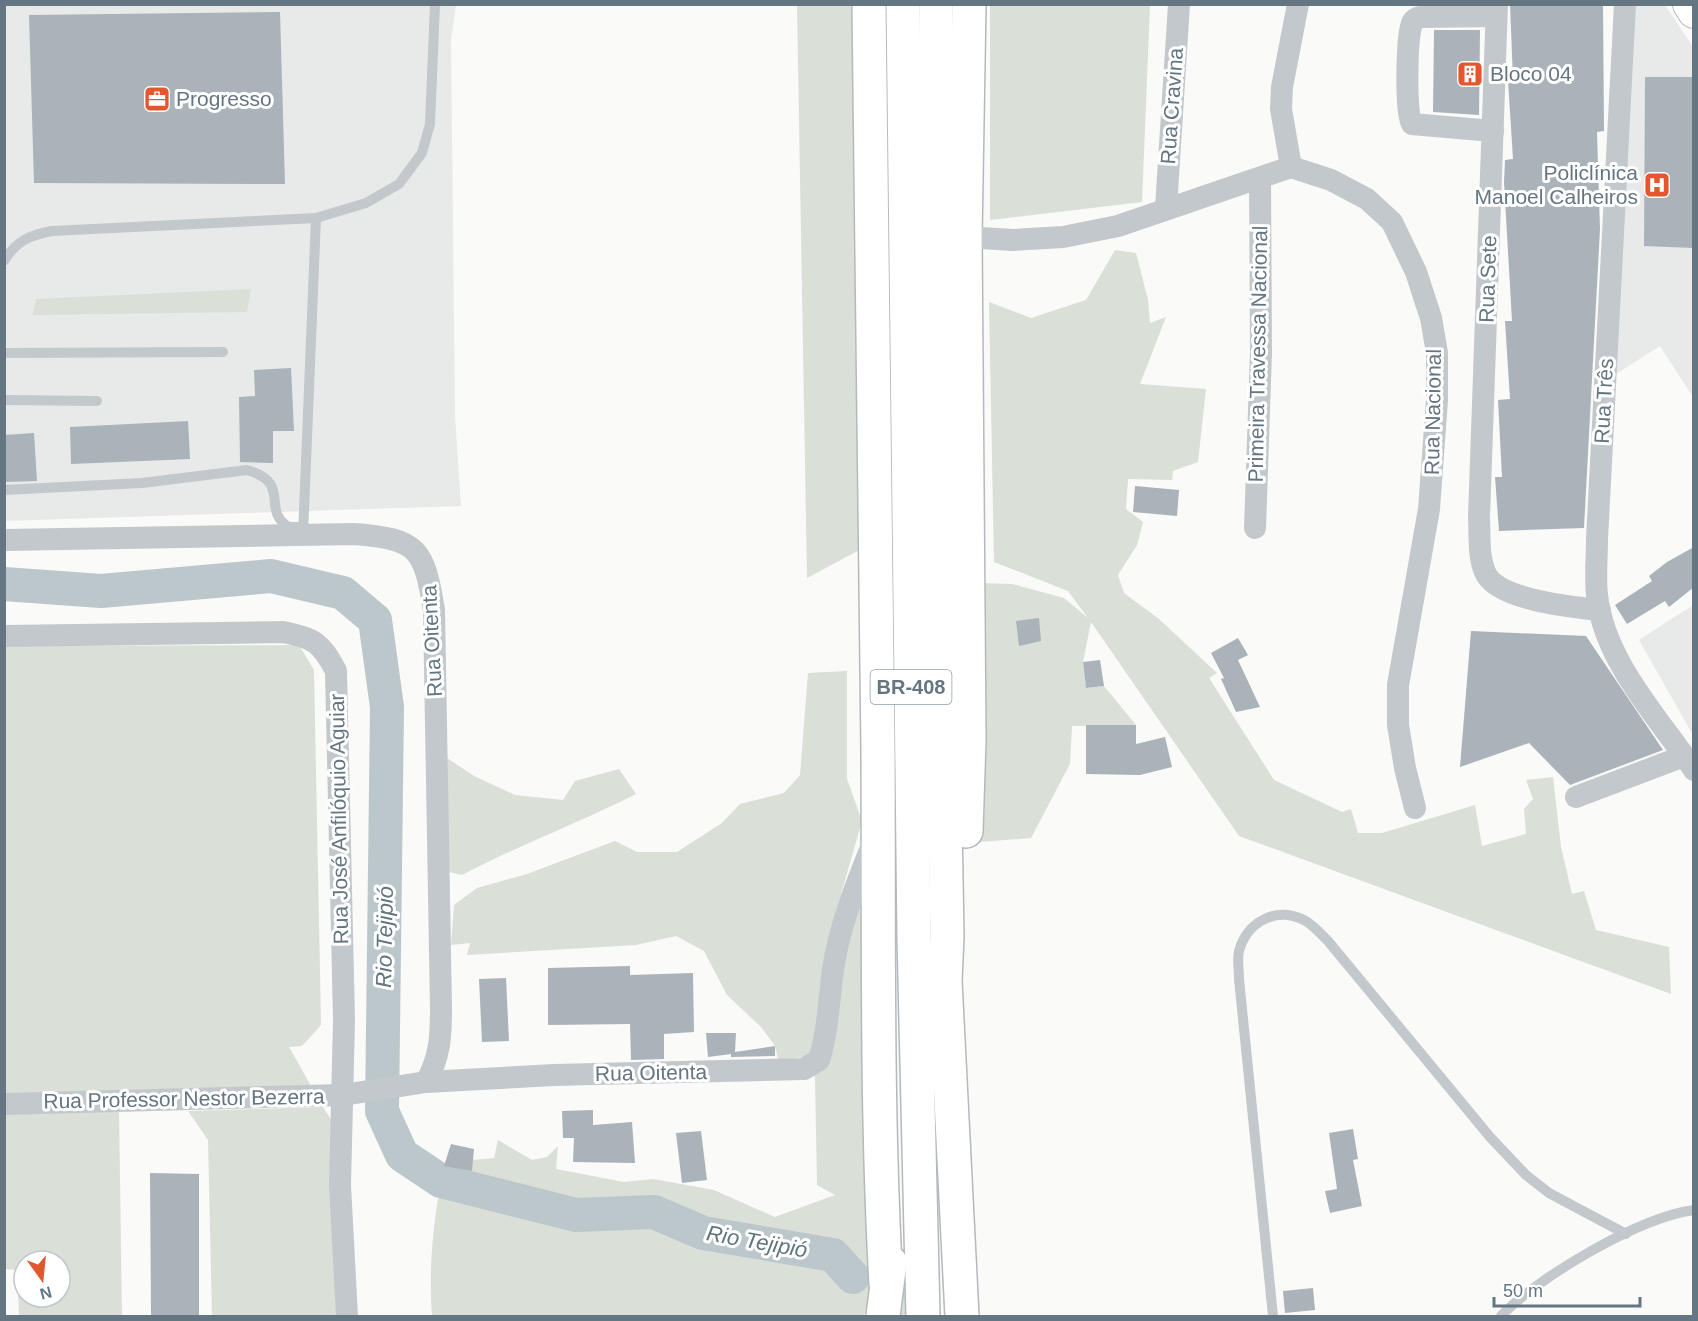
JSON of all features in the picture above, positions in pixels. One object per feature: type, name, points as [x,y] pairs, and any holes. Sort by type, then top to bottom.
[{"type":"highway","points":[[869,4],[877,490],[880,1183],[886,1284],[884,1317]]},
{"type":"highway","name":"BR-408","points":[[903,4],[917,1119],[923,1317]]},
{"type":"highway","name":"BR-408","points":[[936,4],[935,250],[947,936],[945,981],[962,1317]]},
{"type":"highway","points":[[947,936],[964,867],[967,806],[965,237],[969,4]]},
{"type":"highway","points":[[886,1284],[917,1119]]},
{"type":"street","name":"Rua Cravina","points":[[1166,208],[1179,4]]},
{"type":"street","points":[[965,237],[1013,240],[1064,237],[1118,226],[1166,208],[1260,180],[1291,167],[1281,109],[1282,87],[1298,4]]},
{"type":"street","name":"Rua Três","points":[[1625,4],[1597,539],[1597,595],[1600,610],[1621,664],[1689,763]]},
{"type":"street","points":[[1689,4],[1694,12]]},
{"type":"street","points":[[1493,131],[1417,126],[1410,122],[1409,47],[1410,28],[1415,19],[1497,10]]},
{"type":"street","name":"Rua Sete","points":[[1497,10],[1479,517],[1481,558],[1485,574],[1494,584],[1523,596],[1557,605],[1600,610]]},
{"type":"street","name":"Rua Nacional","points":[[1291,167],[1331,180],[1367,199],[1392,222],[1416,272],[1431,318],[1437,353],[1434,469],[1421,566],[1405,638],[1398,685],[1398,724],[1405,768],[1415,808]]},
{"type":"street","name":"Primeira Travessa Nacional","points":[[1255,528],[1261,352],[1260,180]]},
{"type":"street","name":"Rua Oitenta","points":[[4,540],[303,531],[385,536],[407,544],[422,557],[428,575],[434,610],[441,1042],[436,1064],[426,1082]]},
{"type":"street","name":"Rua José Anfilóquio Aguiar","points":[[4,636],[243,631],[307,636],[323,647],[336,671],[353,1094],[340,1185],[347,1317]]},
{"type":"street","points":[[1576,797],[1689,763]]},
{"type":"street","name":"Rua Oitenta","points":[[397,1086],[554,1074],[804,1069],[819,1060],[842,930],[850,900],[879,830]]},
{"type":"street","name":"Rua Professor Nestor Bezerra","points":[[4,1104],[353,1094],[397,1086]]},
{"type":"lane","points":[[4,261],[19,242],[31,235],[52,231],[316,218],[366,203],[399,184],[422,153],[430,124],[435,4]]},
{"type":"lane","points":[[4,490],[160,482],[247,470],[264,474],[272,482],[282,523],[303,531],[316,218]]},
{"type":"lane","points":[[4,353],[223,352]]},
{"type":"lane","points":[[4,400],[97,401]]},
{"type":"lane","points":[[1273,1317],[1239,971],[1239,954],[1244,937],[1254,924],[1269,916],[1285,913],[1305,920],[1328,941],[1490,1137],[1526,1175],[1549,1192],[1626,1234]]},
{"type":"lane","points":[[1501,1317],[1512,1305],[1565,1266],[1626,1234],[1694,1210]]},
{"type":"shaded area","name":"Progresso","points":[[4,5],[456,5],[451,40],[455,416],[461,506],[5,521]]},
{"type":"shaded area","points":[[797,5],[854,5],[863,548],[807,578]]},
{"type":"shaded area","points":[[990,5],[1150,5],[1142,202],[990,220]]},
{"type":"shaded area","name":"Policlínica Manoel Calheiros","points":[[1626,5],[1665,5],[1693,47],[1693,397],[1660,346],[1613,376]]},
{"type":"shaded area","points":[[1115,250],[1136,253],[1148,300],[1150,323],[1166,317],[1140,384],[1206,389],[1198,462],[1173,471],[1172,480],[1128,479],[1126,509],[1143,522],[1137,545],[1118,575],[1124,593],[1159,619],[1217,673],[1209,678],[1274,780],[1342,812],[1351,809],[1358,833],[1382,833],[1475,805],[1482,846],[1526,834],[1524,809],[1533,799],[1526,780],[1553,777],[1561,847],[1572,894],[1584,891],[1596,930],[1669,947],[1671,994],[1239,836],[1091,622],[1083,662],[1086,688],[1104,686],[1136,725],[1072,726],[1070,764],[1031,838],[979,842],[976,815],[979,583],[1012,584],[1064,598],[1088,618],[1068,591],[994,562],[989,302],[1031,318],[1086,300]]},
{"type":"shaded area","points":[[251,289],[247,312],[33,315],[36,299]]},
{"type":"shaded area","points":[[1693,605],[1693,735],[1639,640]]},
{"type":"shaded area","points":[[299,645],[314,670],[321,1025],[302,1046],[289,1047],[311,1086],[5,1094],[4,646]]},
{"type":"shaded area","points":[[847,671],[847,779],[862,821],[837,908],[810,1057],[778,1059],[775,1046],[761,1027],[727,995],[704,951],[676,936],[636,945],[467,955],[470,943],[451,945],[454,905],[477,888],[527,874],[615,841],[637,852],[677,852],[722,823],[740,804],[784,793],[800,775],[808,673]]},
{"type":"shaded area","points":[[444,756],[474,776],[515,795],[563,800],[575,781],[619,769],[636,794],[462,875],[445,871]]},
{"type":"shaded area","points":[[867,868],[875,1275],[864,1316],[432,1316],[433,1241],[444,1166],[472,1170],[473,1160],[494,1158],[498,1140],[532,1160],[547,1157],[558,1146],[556,1169],[624,1182],[653,1179],[714,1190],[775,1217],[835,1195],[817,1185],[813,1068],[832,1015]]},
{"type":"shaded area","points":[[323,1107],[332,1121],[337,1316],[212,1316],[208,1140],[188,1111]]},
{"type":"shaded area","points":[[119,1110],[122,1316],[19,1316],[19,1309],[72,1309],[72,1249],[12,1249],[12,1270],[5,1269],[4,1114]]},
{"type":"shaded area","points":[[903,1249],[913,1249],[914,1316],[892,1316]]},
{"type":"building","points":[[1510,4],[1603,4],[1604,131],[1597,132],[1600,229],[1584,528],[1499,531],[1495,477],[1502,477],[1498,400],[1510,399],[1505,321],[1512,321],[1504,182],[1505,160],[1513,159],[1508,81],[1513,80]]},
{"type":"building","name":"Progresso","points":[[280,12],[285,184],[34,183],[29,15]]},
{"type":"building","name":"Bloco 04","points":[[1434,30],[1480,30],[1479,115],[1433,112]]},
{"type":"building","name":"Policlínica Manoel Calheiros","points":[[1645,77],[1694,77],[1694,248],[1644,246]]},
{"type":"building","points":[[291,368],[294,431],[273,431],[273,463],[240,462],[239,397],[255,396],[254,370]]},
{"type":"building","points":[[188,421],[190,459],[71,464],[70,427]]},
{"type":"building","points":[[34,433],[37,481],[4,482],[4,435]]},
{"type":"building","points":[[1135,486],[1179,490],[1177,516],[1133,512]]},
{"type":"building","points":[[1694,547],[1694,587],[1669,607],[1665,601],[1627,624],[1615,605],[1652,581],[1649,576],[1667,562]]},
{"type":"building","points":[[1039,618],[1041,641],[1019,646],[1016,621]]},
{"type":"building","points":[[1471,631],[1586,636],[1663,750],[1570,785],[1529,743],[1460,767]]},
{"type":"building","points":[[1238,638],[1248,655],[1238,660],[1260,707],[1236,712],[1221,679],[1224,678],[1211,653]]},
{"type":"building","points":[[1100,660],[1104,686],[1086,688],[1083,662]]},
{"type":"building","points":[[1086,725],[1136,725],[1136,744],[1165,737],[1172,767],[1140,775],[1086,774]]},
{"type":"building","points":[[630,966],[630,975],[693,973],[694,1032],[664,1034],[664,1059],[631,1060],[630,1024],[548,1025],[548,968]]},
{"type":"building","points":[[506,978],[509,1041],[482,1042],[479,979]]},
{"type":"building","points":[[706,1033],[736,1033],[735,1052],[775,1046],[775,1056],[731,1057],[731,1054],[708,1057]]},
{"type":"building","points":[[593,1110],[593,1125],[632,1122],[635,1163],[573,1162],[574,1138],[563,1138],[562,1111]]},
{"type":"building","points":[[1353,1129],[1358,1159],[1353,1160],[1362,1206],[1330,1213],[1325,1191],[1337,1189],[1329,1133]]},
{"type":"building","points":[[701,1131],[707,1180],[682,1183],[676,1133]]},
{"type":"building","points":[[451,1144],[474,1149],[472,1171],[444,1166]]},
{"type":"building","points":[[150,1173],[199,1174],[199,1317],[151,1317]]},
{"type":"building","points":[[1313,1288],[1315,1310],[1285,1313],[1283,1291]]},
{"type":"waterway","name":"Rio Tejipió","points":[[4,584],[101,591],[271,576],[343,593],[375,620],[387,707],[382,1111],[402,1155],[441,1181],[576,1215],[654,1212],[703,1233],[833,1255],[853,1277]]},
{"type":"place","name":"Bloco 04","points":[[1470,74]]},
{"type":"place","name":"Progresso","points":[[157,99]]},
{"type":"place","name":"Policlínica Manoel Calheiros","points":[[1657,185]]}]
